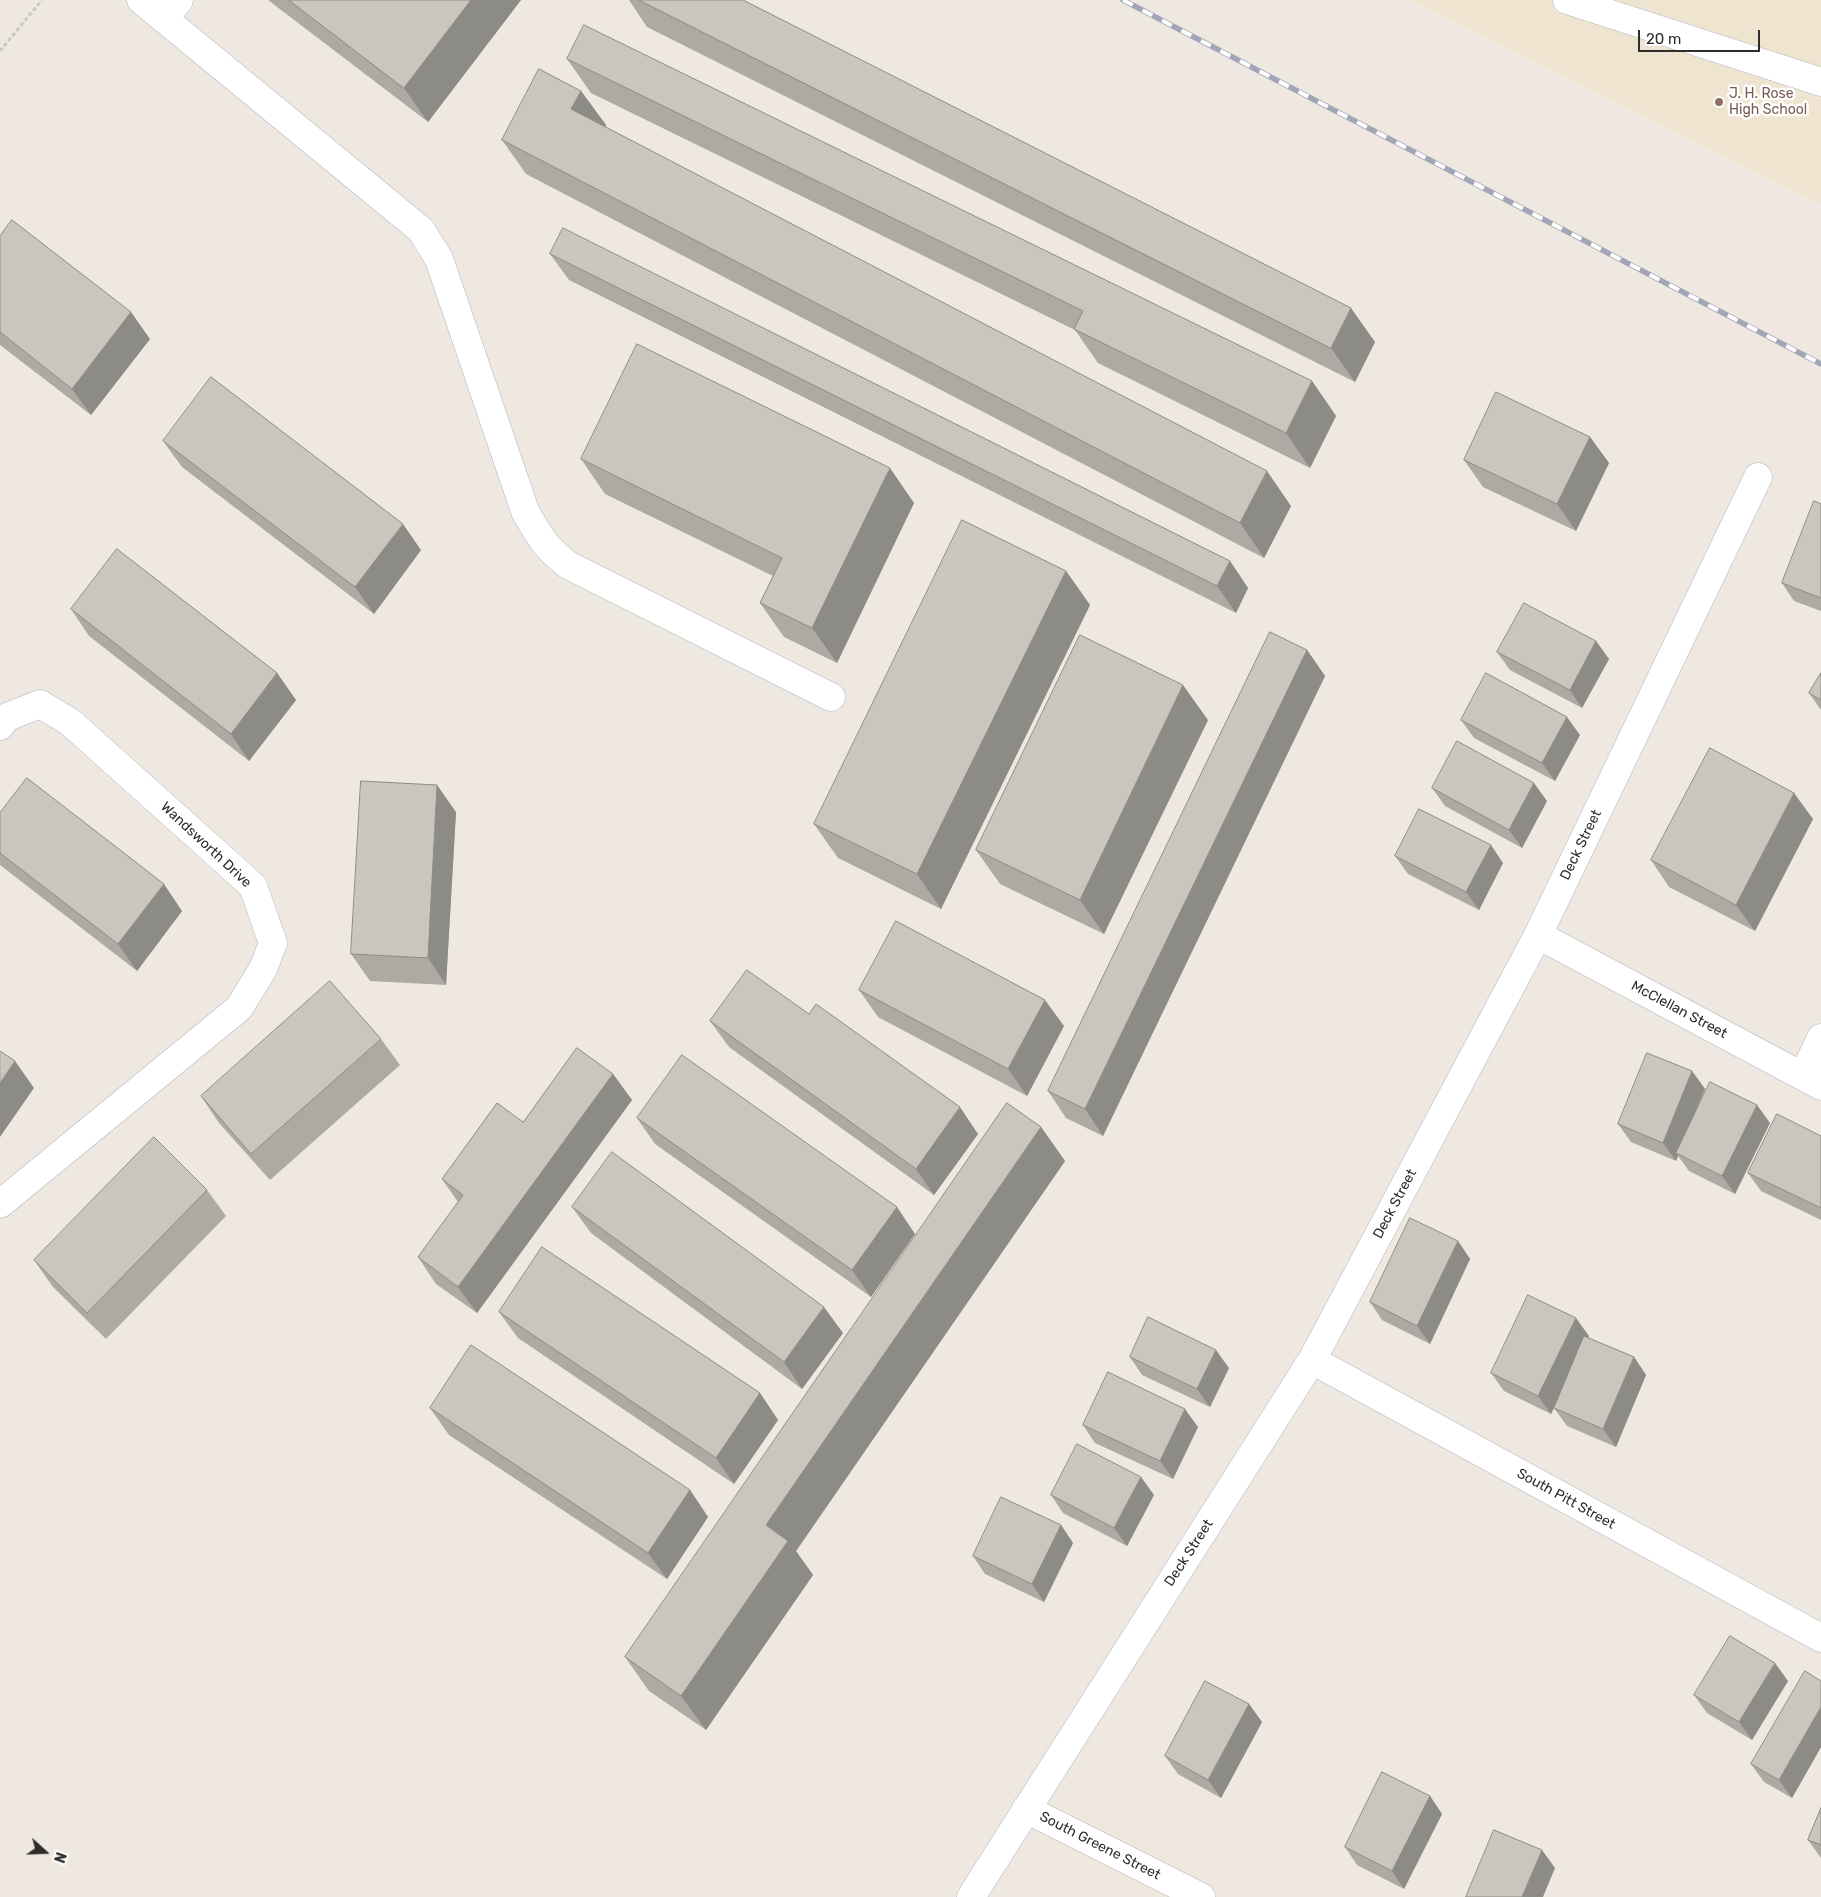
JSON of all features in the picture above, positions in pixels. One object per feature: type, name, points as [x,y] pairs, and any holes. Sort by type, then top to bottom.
[{"type":"street","points":[[141,0],[172,9],[422,230],[439,259],[525,511],[549,550],[568,565],[831,697]]},
{"type":"street","points":[[1567,0],[1821,82]]},
{"type":"street","name":"Deck Street","points":[[971,1897],[1312,1360],[1538,935],[1758,477]]},
{"type":"street","name":"Wandsworth Drive","points":[[0,726],[7,717],[40,704],[70,722],[253,886],[273,943],[263,969],[239,1008],[0,1204]]},
{"type":"street","name":"McClellan Street","points":[[1538,935],[1812,1081]]},
{"type":"street","points":[[1812,1081],[1821,1038]]},
{"type":"street","name":"South Pitt Street","points":[[1312,1360],[1821,1638]]},
{"type":"street","name":"South Greene Street","points":[[1026,1809],[1201,1897]]},
{"type":"path","points":[[0,52],[42,0]]},
{"type":"shaded area","name":"J. H. Rose High School","points":[[1413,0],[1821,0],[1821,204]]},
{"type":"building","points":[[289,0],[471,0],[404,88]]},
{"type":"building","points":[[639,0],[743,0],[1351,308],[1331,348]]},
{"type":"building","points":[[584,25],[1312,381],[1286,433],[1074,329],[1083,311],[567,59]]},
{"type":"building","points":[[539,69],[581,91],[571,109],[1267,471],[1240,523],[502,140]]},
{"type":"building","points":[[12,220],[131,312],[72,389],[0,332],[0,236]]},
{"type":"building","points":[[563,228],[1230,561],[1217,586],[550,254]]},
{"type":"building","points":[[637,344],[890,468],[812,628],[760,603],[782,558],[581,459]]},
{"type":"building","points":[[211,377],[403,524],[355,587],[163,441]]},
{"type":"building","points":[[1496,392],[1590,437],[1557,504],[1464,460]]},
{"type":"building","points":[[1814,501],[1821,504],[1821,598],[1782,583]]},
{"type":"building","points":[[962,520],[1066,571],[917,874],[814,824]]},
{"type":"building","points":[[117,549],[277,673],[231,734],[71,609]]},
{"type":"building","points":[[1524,603],[1596,641],[1570,690],[1497,652]]},
{"type":"building","points":[[1270,632],[1307,650],[1085,1109],[1048,1091]]},
{"type":"building","points":[[1080,635],[1183,685],[1080,900],[976,850]]},
{"type":"building","points":[[1486,673],[1567,717],[1542,763],[1461,720]]},
{"type":"building","points":[[1821,673],[1821,700],[1809,693]]},
{"type":"building","points":[[1457,741],[1534,783],[1509,830],[1432,788]]},
{"type":"building","points":[[1710,748],[1794,793],[1736,905],[1651,860]]},
{"type":"building","points":[[27,778],[164,884],[118,944],[0,853],[0,813]]},
{"type":"building","points":[[361,781],[437,785],[428,958],[351,954]]},
{"type":"building","points":[[1419,809],[1491,845],[1466,892],[1395,856]]},
{"type":"building","points":[[896,921],[1045,1000],[1008,1069],[859,990]]},
{"type":"building","points":[[747,970],[809,1014],[816,1004],[960,1107],[916,1169],[710,1021]]},
{"type":"building","points":[[330,981],[381,1039],[251,1154],[201,1096]]},
{"type":"building","points":[[577,1048],[613,1074],[458,1287],[418,1257],[463,1195],[442,1179],[497,1103],[523,1122]]},
{"type":"building","points":[[0,1051],[15,1061],[0,1083]]},
{"type":"building","points":[[1647,1053],[1692,1071],[1663,1143],[1618,1124]]},
{"type":"building","points":[[682,1055],[897,1207],[852,1270],[637,1118]]},
{"type":"building","points":[[1710,1082],[1757,1105],[1722,1176],[1676,1153]]},
{"type":"building","points":[[1007,1103],[1041,1127],[766,1525],[788,1541],[681,1696],[625,1657]]},
{"type":"building","points":[[1777,1114],[1821,1136],[1821,1208],[1748,1173]]},
{"type":"building","points":[[154,1137],[207,1190],[87,1313],[34,1260]]},
{"type":"building","points":[[612,1152],[824,1307],[784,1362],[572,1207]]},
{"type":"building","points":[[1410,1218],[1458,1241],[1417,1326],[1370,1302]]},
{"type":"building","points":[[542,1247],[760,1393],[716,1458],[499,1312]]},
{"type":"building","points":[[1528,1295],[1576,1318],[1538,1396],[1491,1373]]},
{"type":"building","points":[[1148,1317],[1216,1350],[1197,1389],[1130,1357]]},
{"type":"building","points":[[1584,1336],[1634,1357],[1603,1429],[1554,1408]]},
{"type":"building","points":[[471,1345],[690,1490],[648,1553],[430,1408]]},
{"type":"building","points":[[1108,1372],[1185,1409],[1160,1461],[1083,1425]]},
{"type":"building","points":[[1077,1444],[1141,1477],[1114,1528],[1051,1495]]},
{"type":"building","points":[[1001,1497],[1061,1525],[1032,1584],[973,1556]]},
{"type":"building","points":[[1730,1636],[1775,1663],[1739,1722],[1694,1695]]},
{"type":"building","points":[[1805,1671],[1821,1681],[1821,1707],[1779,1780],[1751,1764]]},
{"type":"building","points":[[1205,1681],[1249,1704],[1208,1780],[1165,1756]]},
{"type":"building","points":[[1382,1772],[1430,1796],[1392,1871],[1345,1847]]},
{"type":"building","points":[[1821,1808],[1821,1845],[1808,1840]]},
{"type":"building","points":[[1494,1830],[1542,1850],[1522,1897],[1466,1897]]},
{"type":"railway","points":[[1123,0],[1821,364]]},
{"type":"place","name":"J. H. Rose High School","points":[[1719,102]]}]
